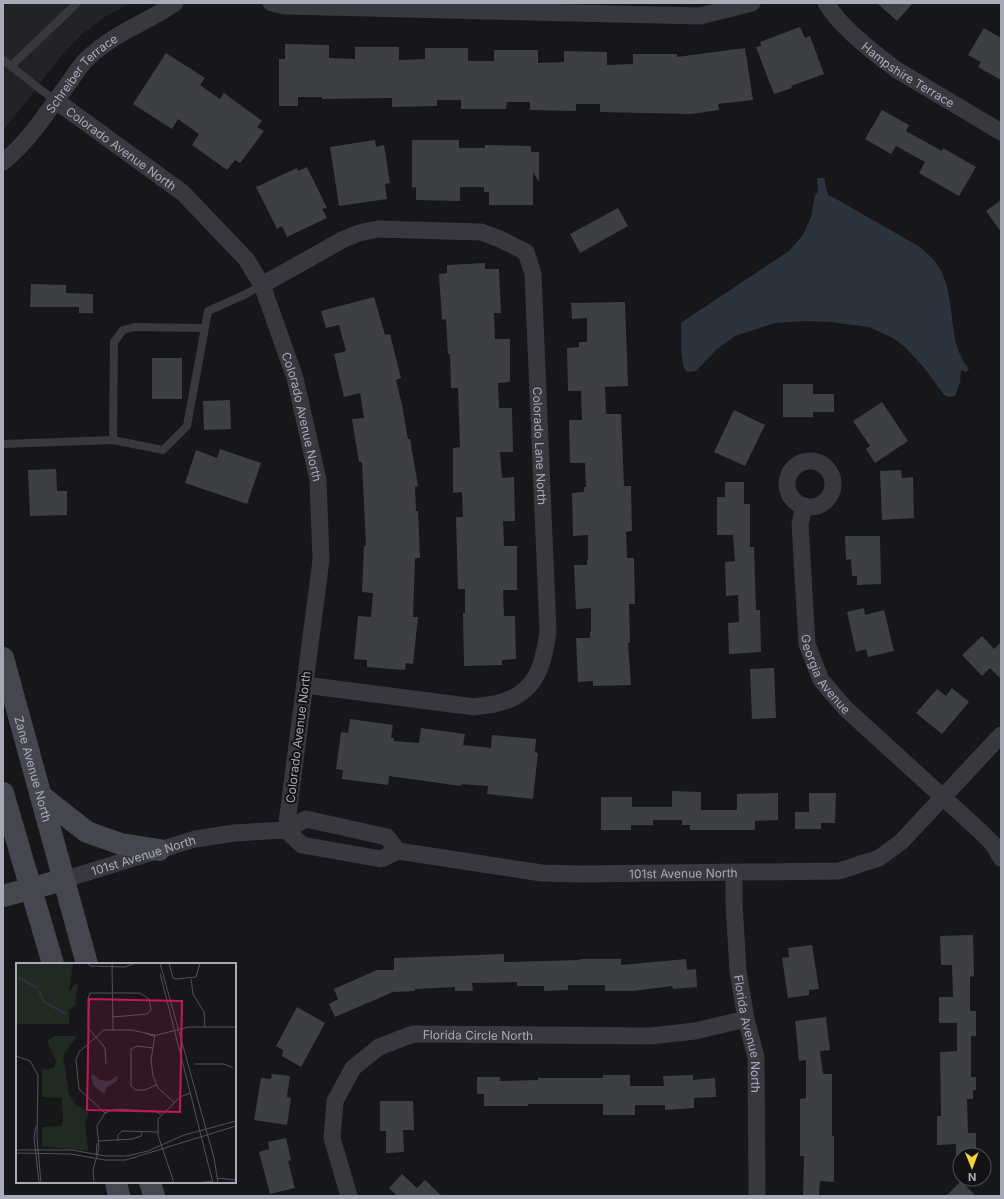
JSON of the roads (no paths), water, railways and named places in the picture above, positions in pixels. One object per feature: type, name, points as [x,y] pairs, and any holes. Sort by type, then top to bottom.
[{"type":"main road","name":"Zane Avenue North","points":[[3,658],[87,963]]},
{"type":"main road","points":[[3,793],[53,963]]},
{"type":"main road","points":[[40,796],[87,832],[120,844],[159,850]]},
{"type":"main road","name":"101st Avenue North","points":[[3,896],[63,880]]},
{"type":"main road","points":[[116,1183],[120,1196]]},
{"type":"main road","points":[[150,1183],[154,1196]]},
{"type":"street","name":"Schreiber Terrace","points":[[3,162],[36,126],[86,59],[105,43],[128,28],[160,13],[175,3]]},
{"type":"street","points":[[271,3],[285,6],[700,16],[752,3]]},
{"type":"street","name":"Hampshire Terrace","points":[[826,3],[850,30],[888,64],[1001,132]]},
{"type":"street","name":"Colorado Avenue North","points":[[55,100],[183,193],[246,259],[262,285],[296,378],[318,480],[321,560],[286,830]]},
{"type":"street","name":"Colorado Lane North","points":[[262,285],[342,240],[359,233],[378,229],[480,232],[500,239],[526,252],[533,274],[548,631],[545,655],[538,674],[520,695],[502,702],[475,707],[305,684]]},
{"type":"street","name":"Georgia Avenue","points":[[804,506],[800,524],[807,644],[821,680],[845,708],[980,831],[992,844],[1001,858]]},
{"type":"street","points":[[944,797],[1001,735]]},
{"type":"street","name":"101st Avenue North","points":[[286,830],[302,845],[381,858],[398,851],[542,874],[838,871],[880,858],[902,842],[944,797]]},
{"type":"street","name":"101st Avenue North","points":[[63,880],[195,839],[234,832],[286,830],[306,819],[387,837],[398,851]]},
{"type":"street","name":"Florida Avenue North","points":[[734,873],[734,903],[738,970],[746,1019],[756,1058],[757,1196]]},
{"type":"street","name":"Florida Circle North","points":[[349,1196],[332,1138],[335,1101],[353,1068],[379,1047],[413,1034],[651,1036],[695,1031],[746,1019]]},
{"type":"lane","points":[[11,66],[77,3]]},
{"type":"lane","points":[[3,60],[55,100]]},
{"type":"lane","points":[[3,444],[113,440],[163,450],[187,426],[208,311],[262,285]]},
{"type":"lane","points":[[113,440],[114,342],[123,330],[134,327],[205,328]]}]
